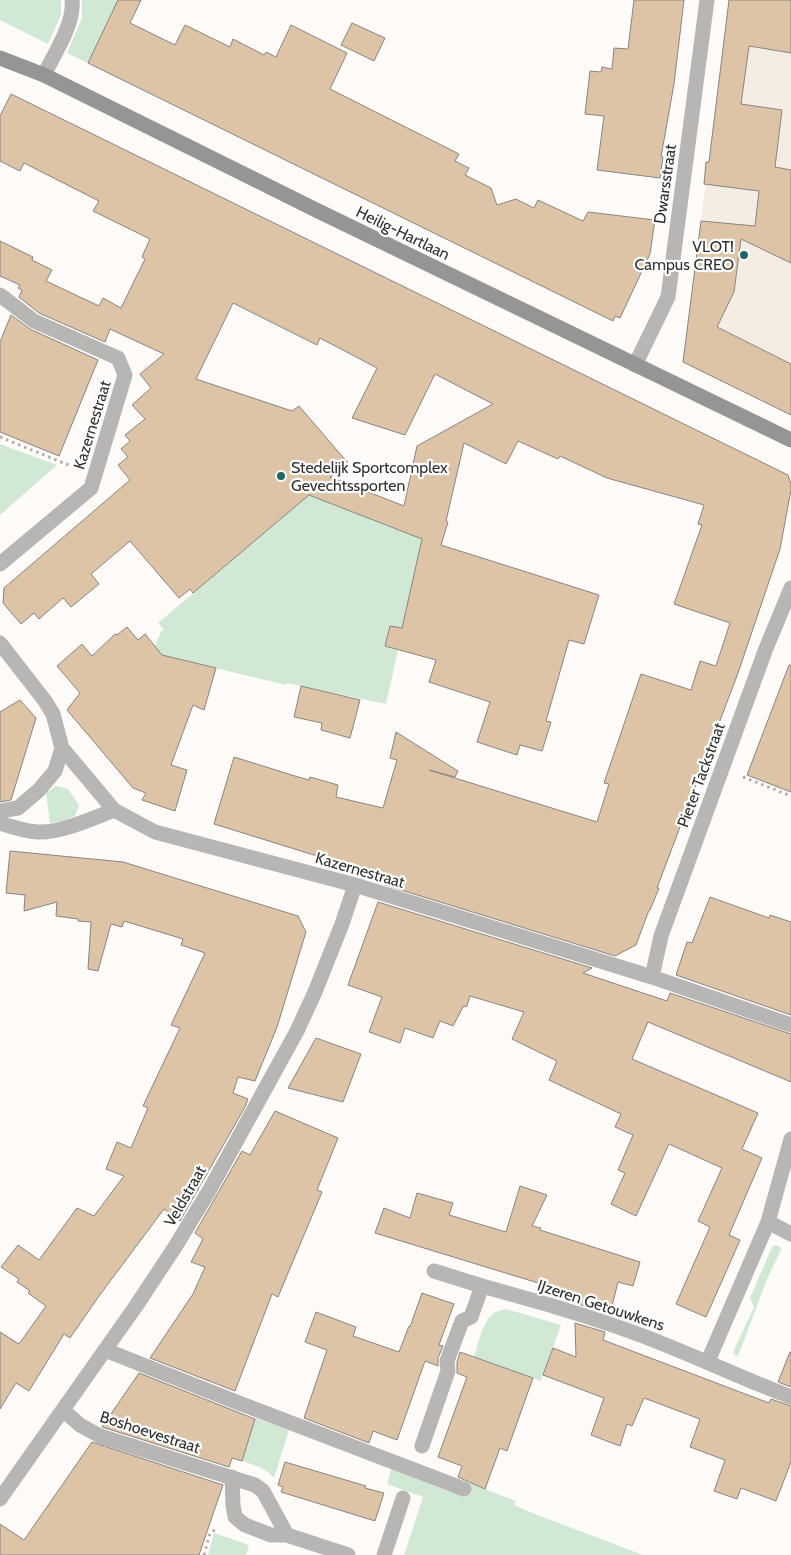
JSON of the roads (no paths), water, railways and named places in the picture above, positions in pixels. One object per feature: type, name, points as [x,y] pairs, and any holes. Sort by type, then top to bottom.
[{"type":"street","points":[[44,75],[70,22],[73,8],[72,0]]},
{"type":"street","name":"Dwarsstraat","points":[[635,365],[668,297],[707,0]]},
{"type":"street","name":"Heilig-Hartlaan","points":[[0,58],[44,75],[791,440]]},
{"type":"street","name":"Kazernestraat","points":[[0,295],[34,321],[118,358],[125,375],[91,488],[0,564]]},
{"type":"street","name":"Pieter Tackstraat","points":[[652,978],[662,936],[765,651],[791,588]]},
{"type":"street","name":"Kazernestraat","points":[[0,643],[53,714],[62,748],[114,810],[155,832],[355,885],[652,978],[791,1025]]},
{"type":"street","points":[[0,812],[18,808],[39,790],[55,771],[62,748]]},
{"type":"street","points":[[0,823],[39,832],[71,826],[114,810]]},
{"type":"street","name":"Veldstraat","points":[[0,1499],[175,1247],[209,1191],[293,1038],[315,992],[355,885]]},
{"type":"street","points":[[708,1361],[768,1222],[791,1139]]},
{"type":"street","points":[[768,1222],[791,1234]]},
{"type":"street","name":"IJzeren Getouwkens","points":[[434,1271],[557,1307],[640,1335],[708,1361],[750,1382],[791,1397]]},
{"type":"street","points":[[422,1446],[448,1371],[447,1362],[462,1321],[470,1317],[482,1286]]},
{"type":"street","points":[[105,1350],[464,1490]]},
{"type":"street","name":"Boshoevestraat","points":[[63,1410],[80,1425],[95,1434],[255,1485],[263,1491],[287,1535]]},
{"type":"street","points":[[232,1477],[233,1505],[236,1517],[245,1525],[271,1535],[287,1535],[348,1555]]},
{"type":"street","points":[[384,1555],[402,1498]]},
{"type":"place","name":"VLOT! Campus CREO","points":[[744,255]]},
{"type":"place","name":"Stedelijk Sportcomplex Gevechtssporten","points":[[281,476]]}]
